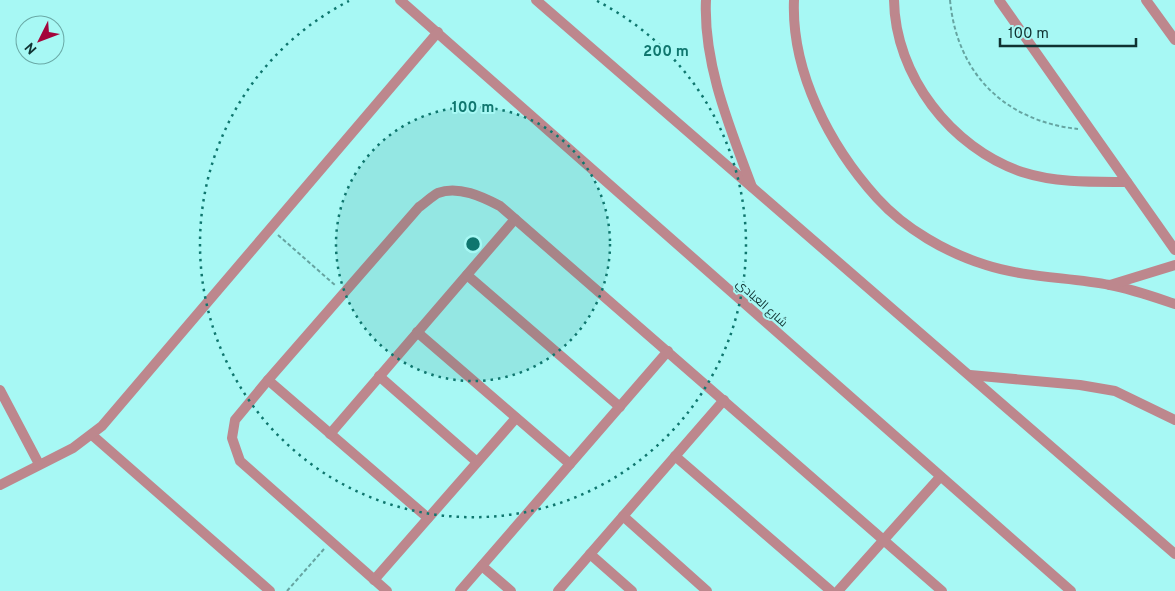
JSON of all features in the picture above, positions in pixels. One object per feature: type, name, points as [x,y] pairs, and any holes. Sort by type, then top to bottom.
[{"type":"street","name":"شارع العبادي","points":[[400,0],[940,478],[1071,591]]},
{"type":"street","points":[[536,0],[1175,554]]},
{"type":"street","points":[[706,0],[705,23],[722,107],[752,188]]},
{"type":"street","points":[[794,0],[799,56],[815,102],[849,163],[878,200],[912,228],[953,252],[987,266],[1027,275],[1109,285],[1146,294],[1175,304]]},
{"type":"street","points":[[894,0],[901,46],[915,79],[934,109],[959,135],[989,156],[1022,171],[1056,180],[1128,182]]},
{"type":"street","points":[[999,0],[1175,250]]},
{"type":"street","points":[[1146,0],[1175,40]]},
{"type":"street","points":[[0,484],[73,448],[92,435],[438,32]]},
{"type":"street","points":[[387,591],[240,461],[232,438],[235,420],[419,207],[439,192],[460,191],[481,196],[500,206],[942,591]]},
{"type":"street","points":[[330,434],[515,219]]},
{"type":"street","points":[[1109,285],[1175,265]]},
{"type":"street","points":[[467,274],[620,407]]},
{"type":"street","points":[[417,332],[570,464]]},
{"type":"street","points":[[460,591],[668,351]]},
{"type":"street","points":[[970,375],[1080,385],[1115,391],[1175,420]]},
{"type":"street","points":[[380,376],[477,462]]},
{"type":"street","points":[[268,380],[428,518]]},
{"type":"street","points":[[0,390],[39,464]]},
{"type":"street","points":[[558,591],[724,400]]},
{"type":"street","points":[[374,580],[516,418]]},
{"type":"street","points":[[92,435],[270,591]]},
{"type":"street","points":[[675,456],[831,591]]},
{"type":"street","points":[[838,591],[940,478]]},
{"type":"street","points":[[623,516],[707,591]]},
{"type":"street","points":[[590,554],[632,591]]},
{"type":"street","points":[[482,566],[511,591]]},
{"type":"path","points":[[950,0],[952,21],[962,50],[977,76],[998,99],[1024,116],[1053,126],[1091,130]]},
{"type":"path","points":[[270,229],[344,293]]},
{"type":"path","points":[[287,591],[330,541]]}]
